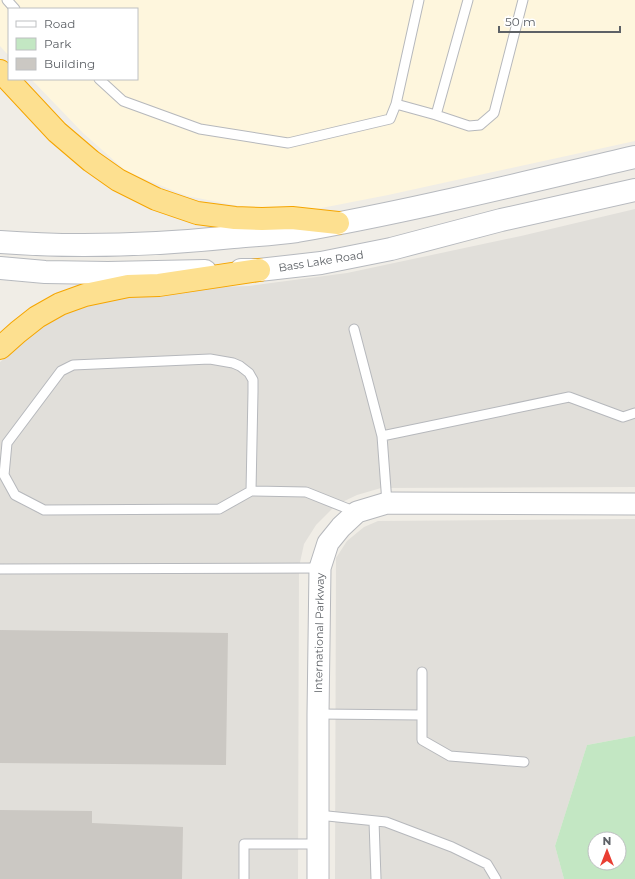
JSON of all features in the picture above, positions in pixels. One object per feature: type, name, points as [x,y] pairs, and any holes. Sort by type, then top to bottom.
[{"type":"highway","points":[[0,71],[8,80]]},
{"type":"highway","points":[[8,80],[57,132],[91,161],[118,180],[156,199],[197,213],[235,218],[292,218],[338,223]]},
{"type":"highway","points":[[0,348],[37,317],[60,304],[85,295],[128,286],[159,285],[260,270]]},
{"type":"main road","points":[[0,242],[48,246],[116,245],[208,240],[295,231],[422,206],[635,157]]},
{"type":"main road","name":"Bass Lake Road","points":[[0,268],[46,272],[108,273],[260,270],[321,263],[391,249],[501,220],[635,190]]},
{"type":"street","name":"International Parkway","points":[[318,879],[320,568],[328,543],[341,527],[357,512],[387,503],[635,504]]},
{"type":"lane","points":[[7,0],[13,8]]},
{"type":"lane","points":[[100,80],[123,101],[200,129],[288,143],[390,119],[396,104],[419,0]]},
{"type":"lane","points":[[436,115],[468,0]]},
{"type":"lane","points":[[396,104],[470,126],[480,125],[494,113],[523,0]]},
{"type":"lane","points":[[354,329],[382,436],[387,503]]},
{"type":"lane","points":[[251,491],[253,380],[249,373],[240,366],[233,363],[210,359],[73,365],[61,371],[8,444],[4,475],[15,495],[44,510],[219,509],[251,491],[306,492],[357,512]]},
{"type":"lane","points":[[382,436],[569,397],[623,416],[635,413]]},
{"type":"lane","points":[[0,569],[320,568]]},
{"type":"lane","points":[[422,672],[422,740],[450,756],[524,762]]},
{"type":"lane","points":[[318,714],[422,715]]},
{"type":"lane","points":[[318,815],[386,822],[452,848],[487,864],[496,879]]},
{"type":"lane","points":[[374,820],[376,879]]},
{"type":"lane","points":[[244,879],[244,844],[318,844]]},
{"type":"shaded area","points":[[0,0],[635,0],[635,141],[388,195],[306,211],[244,207],[187,196],[127,172],[83,133],[32,80],[138,80],[138,8],[8,8],[8,55],[0,46]]},
{"type":"shaded area","points":[[635,209],[635,487],[381,488],[357,495],[336,505],[316,525],[304,544],[299,567],[298,879],[0,879],[0,362],[65,310],[150,289],[249,286],[347,273],[521,236]]},
{"type":"shaded area","points":[[635,519],[635,736],[587,745],[555,846],[564,879],[335,879],[336,558],[347,541],[364,527],[378,521]]},
{"type":"green space","points":[[635,736],[635,879],[564,879],[555,846],[587,745]]},
{"type":"building","points":[[0,630],[228,633],[226,765],[0,763]]},
{"type":"building","points":[[0,810],[92,811],[92,823],[183,827],[182,879],[0,879]]}]
